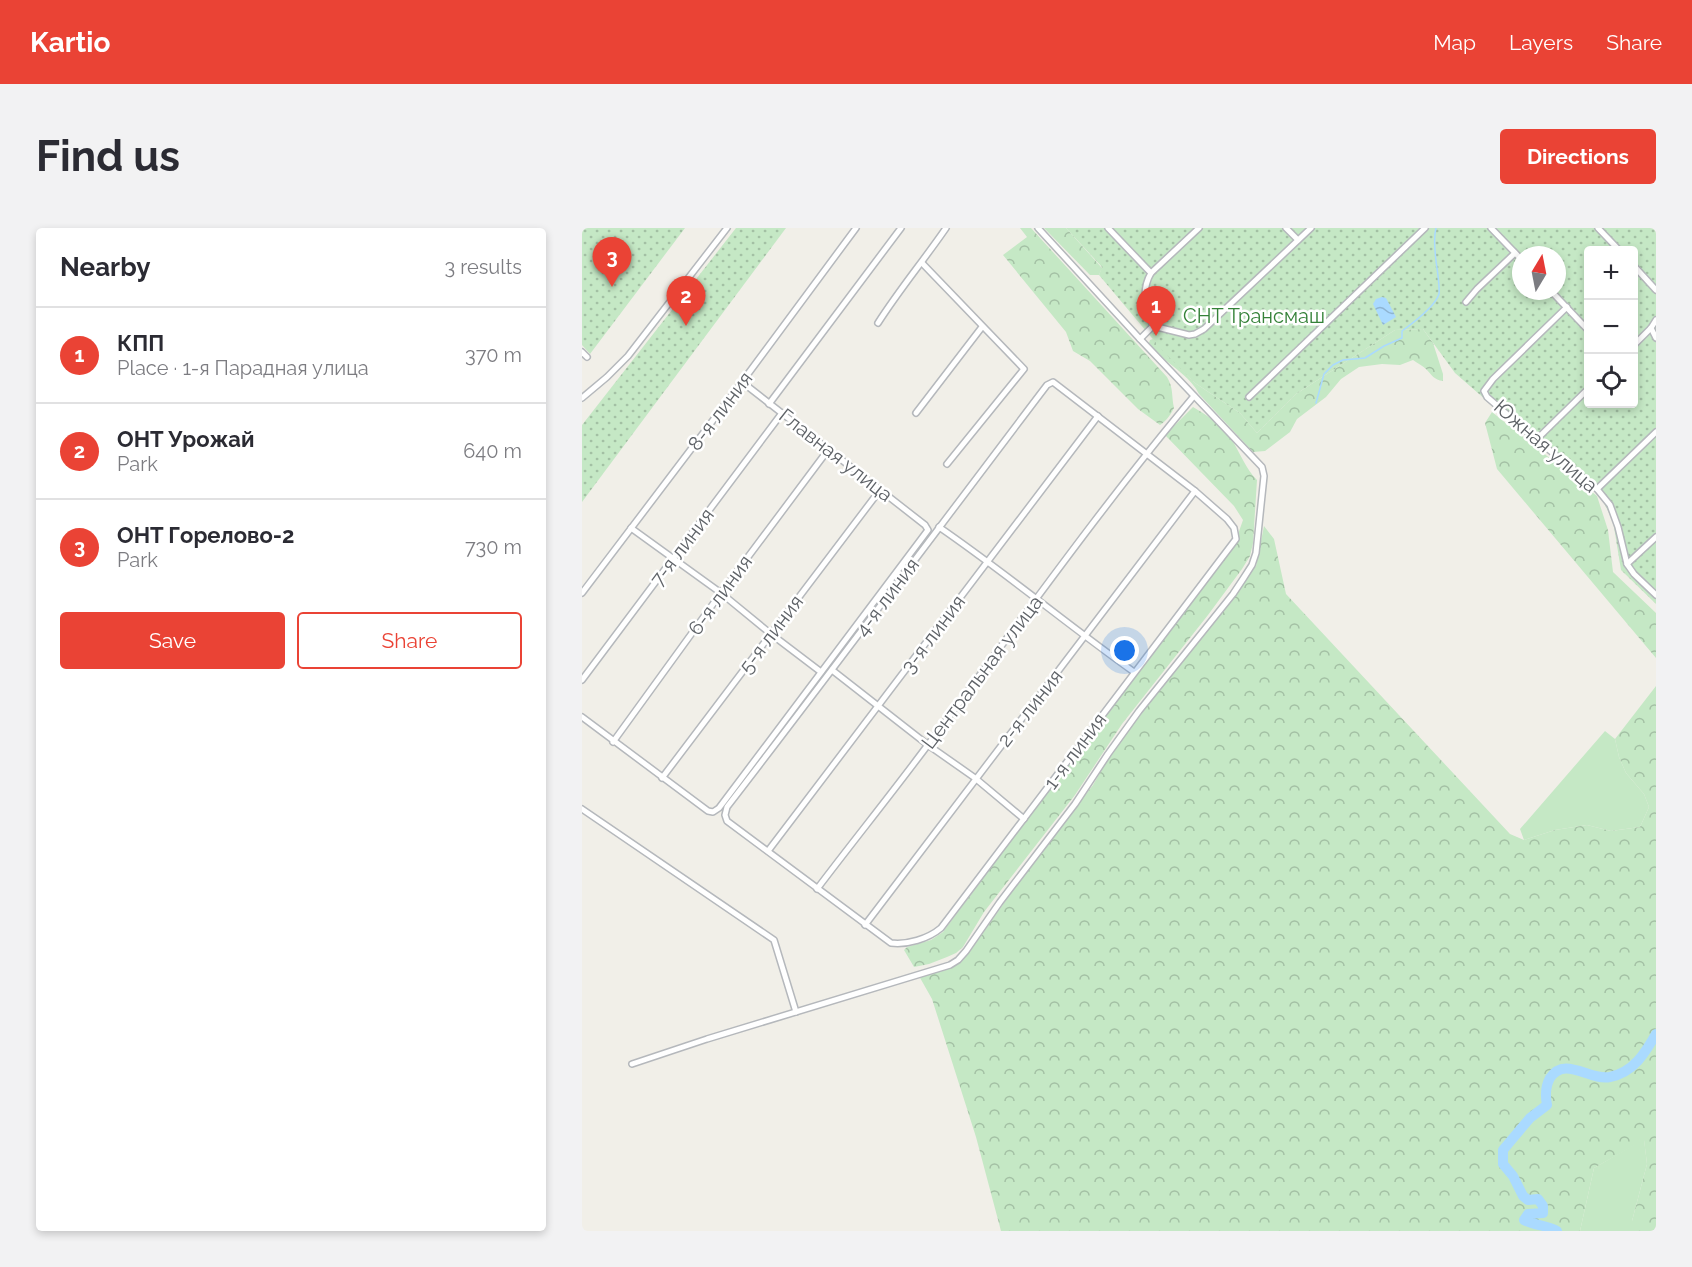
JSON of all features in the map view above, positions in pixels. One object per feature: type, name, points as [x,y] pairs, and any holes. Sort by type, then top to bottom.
[{"type":"street","points":[[582,398],[628,356],[727,228]]},
{"type":"street","name":"8-я линия","points":[[582,593],[856,228]]},
{"type":"street","points":[[769,404],[901,228]]},
{"type":"street","points":[[878,323],[946,228]]},
{"type":"street","points":[[632,1064],[950,965],[958,960],[1075,804],[1139,711],[1233,594],[1252,565],[1258,541],[1264,476],[1262,467],[1038,228]]},
{"type":"street","points":[[1109,228],[1151,273]]},
{"type":"street","points":[[1199,228],[1147,279],[1145,296],[1149,317],[1153,326],[1161,330],[1190,335],[1204,329],[1311,228]]},
{"type":"street","points":[[1286,228],[1298,240]]},
{"type":"street","points":[[1249,398],[1425,228]]},
{"type":"street","points":[[1491,228],[1512,250]]},
{"type":"street","points":[[1598,228],[1615,246]]},
{"type":"street","points":[[1466,302],[1512,256]]},
{"type":"street","points":[[922,263],[1024,369],[947,464]]},
{"type":"street","points":[[1638,270],[1656,290]]},
{"type":"street","points":[[1560,300],[1584,326]]},
{"type":"street","name":"Южная улица","points":[[1567,307],[1493,379],[1484,391],[1487,397],[1597,489],[1610,505],[1627,564],[1656,595]]},
{"type":"street","points":[[1638,341],[1656,320]]},
{"type":"street","points":[[1140,339],[1153,326]]},
{"type":"street","points":[[916,413],[982,327]]},
{"type":"street","points":[[1651,328],[1656,338]]},
{"type":"street","name":"Главная улица","points":[[742,382],[925,525],[928,530],[821,672]]},
{"type":"street","name":"4-я линия","points":[[768,851],[727,821],[724,815],[727,807],[939,527],[1047,385],[1053,382],[1098,416]]},
{"type":"street","points":[[1537,439],[1584,393]]},
{"type":"street","name":"Центральная улица","points":[[816,890],[1147,454],[1194,396]]},
{"type":"street","name":"7-я линия","points":[[582,680],[782,413]]},
{"type":"street","points":[[1098,416],[1195,491]]},
{"type":"street","name":"3-я линия","points":[[768,851],[1098,416]]},
{"type":"street","points":[[1597,489],[1656,432]]},
{"type":"street","name":"6-я линия","points":[[613,742],[828,450]]},
{"type":"street","name":"5-я линия","points":[[662,778],[880,490]]},
{"type":"street","name":"1-я линия","points":[[865,925],[891,943],[900,944],[934,935],[1024,819],[1236,539],[1234,528],[1227,519],[1195,491]]},
{"type":"street","name":"2-я линия","points":[[865,925],[1195,491]]},
{"type":"street","points":[[939,527],[988,561],[1134,672]]},
{"type":"street","points":[[582,717],[662,778],[708,811],[713,812],[719,808],[821,672],[721,593],[631,528]]},
{"type":"street","points":[[1627,564],[1656,537]]},
{"type":"street","points":[[832,670],[928,745],[975,778],[1024,819]]},
{"type":"street","points":[[582,809],[774,940],[796,1012]]},
{"type":"street","points":[[768,851],[816,890],[865,925]]},
{"type":"green space","points":[[582,228],[685,228],[590,354],[582,345]]},
{"type":"green space","points":[[736,228],[786,228],[582,502],[582,425]]},
{"type":"green space","points":[[1020,228],[1031,228],[1167,377],[1172,389],[1174,408],[1160,425],[1138,409],[1090,361],[1073,351],[1066,332],[1003,255],[1027,237]]},
{"type":"green space","points":[[1044,228],[1066,228],[1102,268],[1099,275],[1090,275]]},
{"type":"green space","name":"СНТ Трансмаш","points":[[1066,228],[1656,228],[1656,604],[1621,570],[1613,521],[1602,499],[1455,373],[1423,329],[1395,330],[1296,394],[1257,433],[1240,413],[1195,383],[1162,350],[1099,275],[1102,267]]},
{"type":"green space","points":[[1423,329],[1433,343],[1443,381],[1435,378],[1413,360],[1400,365],[1382,364],[1359,367],[1341,379],[1326,397],[1297,419],[1290,432],[1265,451],[1253,452],[1187,379],[1149,343],[1153,339],[1195,383],[1240,413],[1257,433],[1296,394],[1395,330]]},
{"type":"green space","points":[[1193,407],[1224,430],[1257,480],[1250,556],[1208,615],[1122,724],[1075,795],[984,912],[963,947],[947,957],[914,967],[904,950],[931,940],[943,932],[1237,537],[1243,520],[1234,506],[1165,435]]},
{"type":"green space","points":[[1492,412],[1597,496],[1608,530],[1613,572],[1656,613],[1656,658],[1497,469],[1485,423]]},
{"type":"green space","points":[[1264,526],[1274,539],[1286,594],[1510,834],[1524,840],[1555,830],[1587,825],[1611,831],[1640,827],[1649,807],[1644,794],[1626,773],[1615,739],[1656,686],[1656,1231],[1632,1231],[1632,1221],[1647,1164],[1644,1140],[1594,1168],[1580,1231],[1001,1231],[976,1137],[932,999],[919,976],[952,966],[968,954],[1033,862],[1093,785],[1111,753],[1256,566]]},
{"type":"green space","points":[[1605,731],[1615,739],[1626,773],[1644,794],[1649,807],[1640,827],[1611,831],[1587,825],[1555,830],[1524,840],[1520,829]]},
{"type":"green space","points":[[1644,1139],[1647,1164],[1632,1221],[1632,1231],[1580,1231],[1594,1168]]},
{"type":"water","points":[[1386,298],[1396,317],[1383,325],[1373,304],[1376,299]]},
{"type":"waterway","points":[[1316,403],[1324,374],[1333,365],[1343,360],[1365,358],[1402,338],[1402,331],[1437,299],[1439,291],[1434,244],[1436,228]]},
{"type":"waterway","points":[[1557,1231],[1524,1220],[1528,1214],[1543,1213],[1543,1206],[1538,1199],[1528,1200],[1523,1196],[1513,1176],[1503,1164],[1503,1150],[1530,1118],[1547,1105],[1547,1085],[1556,1072],[1570,1069],[1594,1076],[1610,1077],[1626,1071],[1638,1061],[1656,1034]]},
{"type":"place","name":"ОНТ Горелово-2","points":[[612,287]]},
{"type":"place","name":"ОНТ Урожай","points":[[686,326]]},
{"type":"place","name":"КПП","points":[[1156,336]]}]
